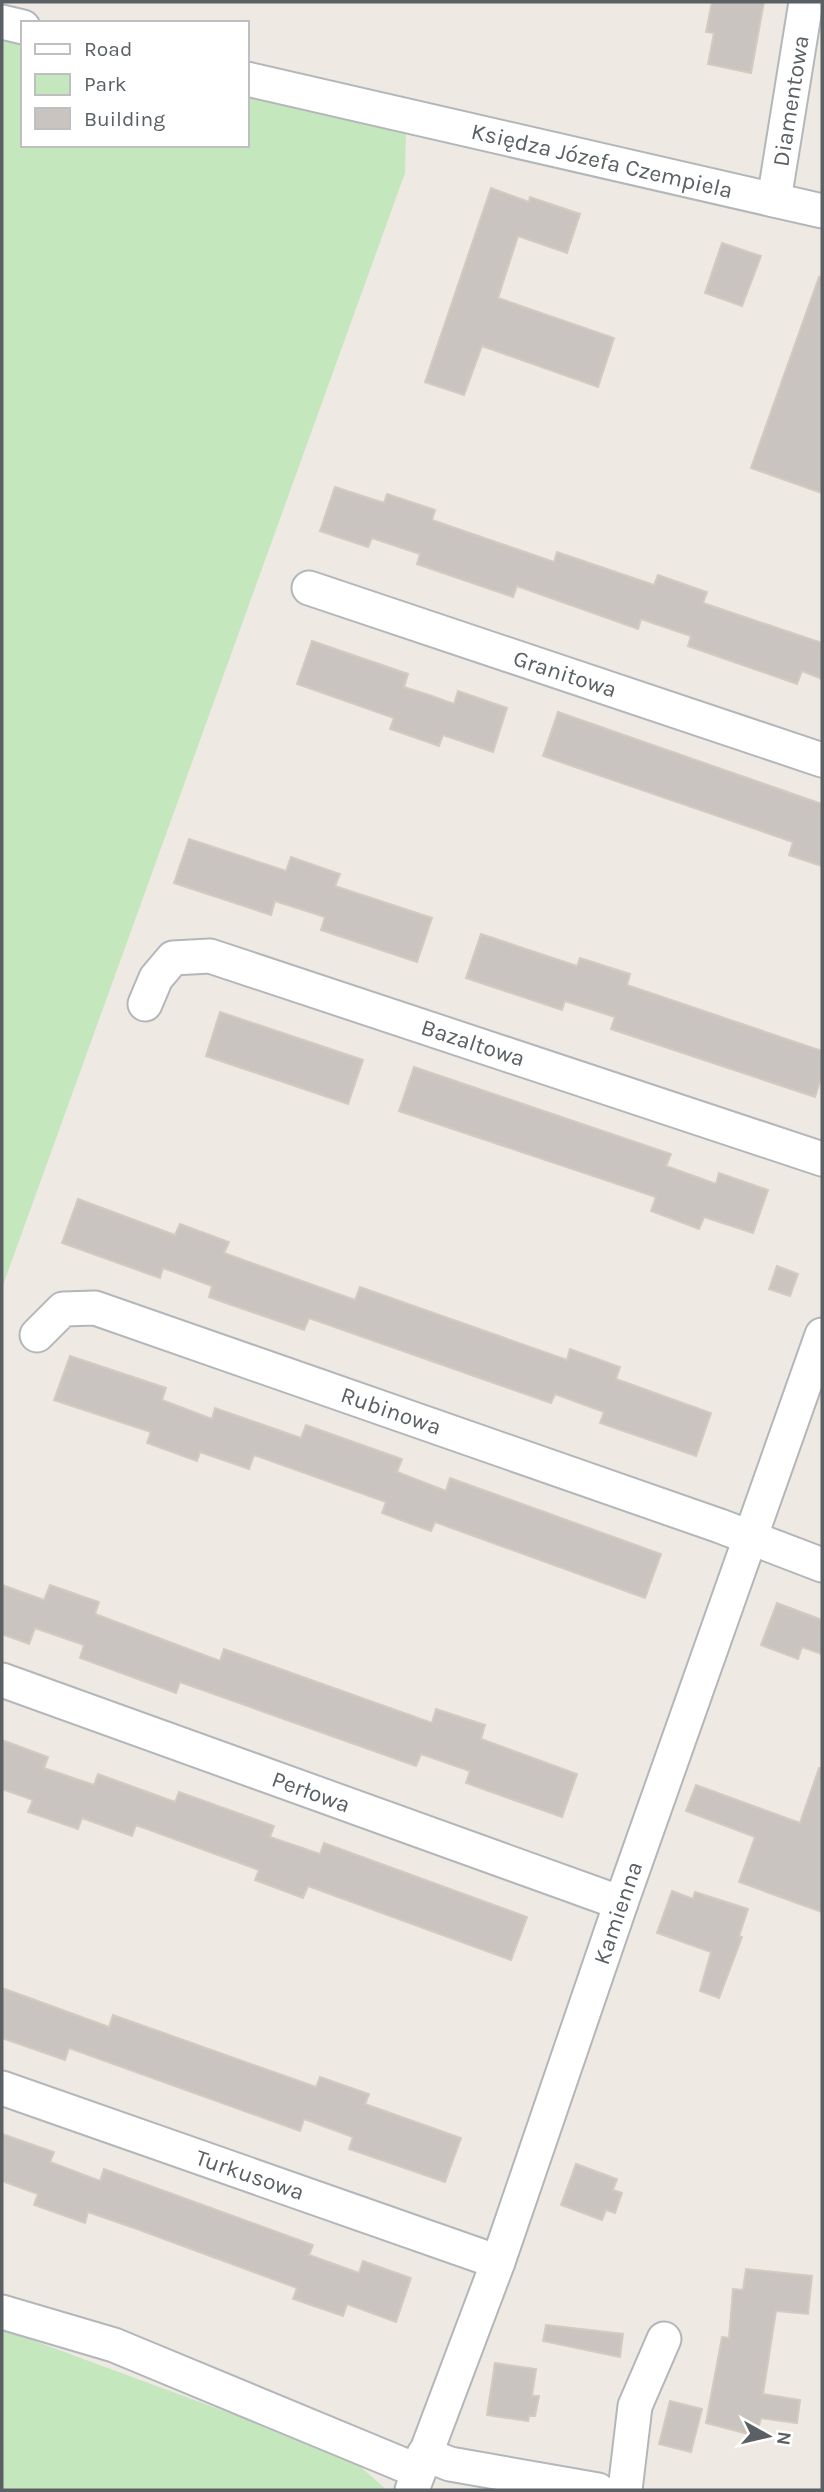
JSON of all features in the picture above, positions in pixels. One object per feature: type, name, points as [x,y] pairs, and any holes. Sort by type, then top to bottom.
[{"type":"street","name":"Diamentowa","points":[[774,200],[806,2]]},
{"type":"street","points":[[2,22],[21,27]]},
{"type":"street","name":"Księdza Józefa Czempiela","points":[[248,79],[822,211]]},
{"type":"street","name":"Granitowa","points":[[309,588],[822,760]]},
{"type":"street","name":"Bazaltowa","points":[[145,1004],[156,978],[173,958],[210,956],[822,1159]]},
{"type":"street","name":"Rubinowa","points":[[37,1335],[63,1309],[96,1308],[720,1526],[750,1540],[822,1565]]},
{"type":"street","name":"Kamienna","points":[[418,2472],[498,2262],[621,1903],[822,1335]]},
{"type":"street","name":"Perłowa","points":[[2,1680],[621,1903]]},
{"type":"street","name":"Turkusowa","points":[[2,2088],[498,2262]]},
{"type":"street","points":[[2,2312],[114,2344],[418,2472],[450,2464],[598,2490]]},
{"type":"street","points":[[625,2490],[635,2406],[664,2340]]},
{"type":"green space","points":[[2,32],[21,37],[21,147],[248,147],[248,92],[406,131],[405,173],[2,1288]]},
{"type":"green space","points":[[2,2329],[349,2457],[387,2490],[2,2490]]},
{"type":"building","points":[[712,2],[764,2],[751,73],[708,64],[714,33],[706,32]]},
{"type":"building","points":[[491,188],[529,202],[530,197],[580,214],[567,253],[518,236],[498,298],[614,338],[598,387],[482,346],[464,395],[425,382]]},
{"type":"building","points":[[722,243],[761,256],[742,306],[705,293]]},
{"type":"building","points":[[819,277],[822,277],[822,493],[751,468]]},
{"type":"building","points":[[335,487],[384,503],[387,494],[435,510],[432,520],[554,562],[557,552],[654,585],[658,575],[707,592],[703,603],[822,643],[822,679],[802,671],[797,684],[688,646],[691,636],[641,619],[638,629],[517,586],[513,597],[417,564],[420,554],[372,538],[368,547],[320,531]]},
{"type":"building","points":[[312,641],[408,674],[404,687],[454,704],[458,691],[507,708],[493,752],[443,735],[439,746],[390,729],[394,718],[297,684]]},
{"type":"building","points":[[558,712],[822,804],[822,866],[789,855],[793,842],[543,756]]},
{"type":"building","points":[[189,839],[286,871],[291,857],[340,874],[335,886],[432,918],[417,962],[321,930],[325,917],[275,901],[271,915],[174,883]]},
{"type":"building","points":[[481,934],[577,966],[580,958],[630,974],[627,985],[822,1051],[822,1075],[815,1097],[611,1029],[615,1017],[565,1001],[562,1010],[466,978]]},
{"type":"building","points":[[220,1012],[363,1060],[348,1104],[206,1056]]},
{"type":"building","points":[[414,1067],[671,1154],[666,1166],[716,1184],[719,1173],[768,1190],[753,1233],[704,1217],[699,1229],[651,1211],[656,1197],[399,1111]]},
{"type":"building","points":[[78,1199],[175,1235],[180,1224],[229,1242],[224,1253],[355,1300],[360,1287],[567,1360],[570,1349],[620,1367],[616,1379],[711,1413],[696,1456],[600,1423],[604,1412],[555,1394],[551,1403],[309,1318],[304,1330],[209,1297],[212,1286],[163,1268],[160,1278],[62,1243]]},
{"type":"building","points":[[777,1266],[798,1274],[790,1296],[769,1289]]},
{"type":"building","points":[[70,1356],[166,1388],[162,1400],[212,1419],[215,1408],[301,1438],[306,1425],[402,1459],[397,1472],[446,1491],[450,1478],[661,1554],[645,1598],[435,1522],[431,1531],[406,1522],[382,1513],[386,1502],[254,1455],[249,1469],[200,1452],[197,1461],[147,1443],[151,1432],[54,1400]]},
{"type":"building","points":[[2,1585],[44,1600],[50,1585],[99,1602],[95,1614],[220,1661],[224,1649],[432,1723],[436,1709],[485,1725],[481,1739],[577,1774],[562,1817],[466,1783],[470,1771],[421,1754],[416,1766],[180,1682],[176,1693],[80,1658],[84,1645],[35,1628],[29,1644],[2,1634]]},
{"type":"building","points":[[777,1603],[822,1620],[822,1654],[802,1647],[798,1659],[761,1645]]},
{"type":"building","points":[[2,1740],[48,1757],[44,1768],[94,1785],[98,1774],[175,1802],[179,1792],[274,1826],[270,1837],[320,1854],[324,1843],[527,1917],[511,1960],[308,1886],[303,1898],[255,1880],[259,1870],[136,1825],[132,1836],[82,1818],[78,1829],[28,1812],[33,1800],[2,1789]]},
{"type":"building","points":[[819,1768],[822,1768],[822,1912],[739,1882],[755,1837],[686,1811],[696,1785],[800,1823]]},
{"type":"building","points":[[672,1891],[693,1899],[695,1892],[748,1909],[739,1936],[742,1937],[719,1998],[700,1991],[711,1952],[657,1933]]},
{"type":"building","points":[[2,1988],[109,2027],[113,2015],[316,2087],[320,2077],[369,2094],[365,2104],[461,2138],[445,2182],[349,2149],[353,2137],[304,2119],[300,2131],[69,2048],[65,2060],[2,2038]]},
{"type":"building","points":[[2,2134],[54,2152],[50,2162],[100,2181],[104,2169],[313,2245],[309,2255],[359,2273],[363,2261],[411,2278],[396,2322],[347,2304],[343,2316],[293,2299],[297,2288],[137,2229],[88,2212],[85,2223],[34,2205],[38,2194],[2,2181]]},
{"type":"building","points":[[576,2164],[617,2179],[613,2190],[622,2193],[615,2213],[606,2210],[602,2220],[561,2205]]},
{"type":"building","points":[[746,2269],[812,2276],[808,2314],[776,2311],[763,2394],[800,2400],[797,2423],[761,2418],[756,2436],[706,2423],[722,2337],[729,2338],[733,2289],[743,2290]]},
{"type":"building","points":[[546,2325],[623,2334],[620,2357],[543,2341]]},
{"type":"building","points":[[495,2363],[536,2369],[532,2396],[539,2396],[535,2416],[529,2416],[528,2421],[487,2415]]},
{"type":"building","points":[[670,2401],[702,2409],[691,2452],[659,2444]]}]
